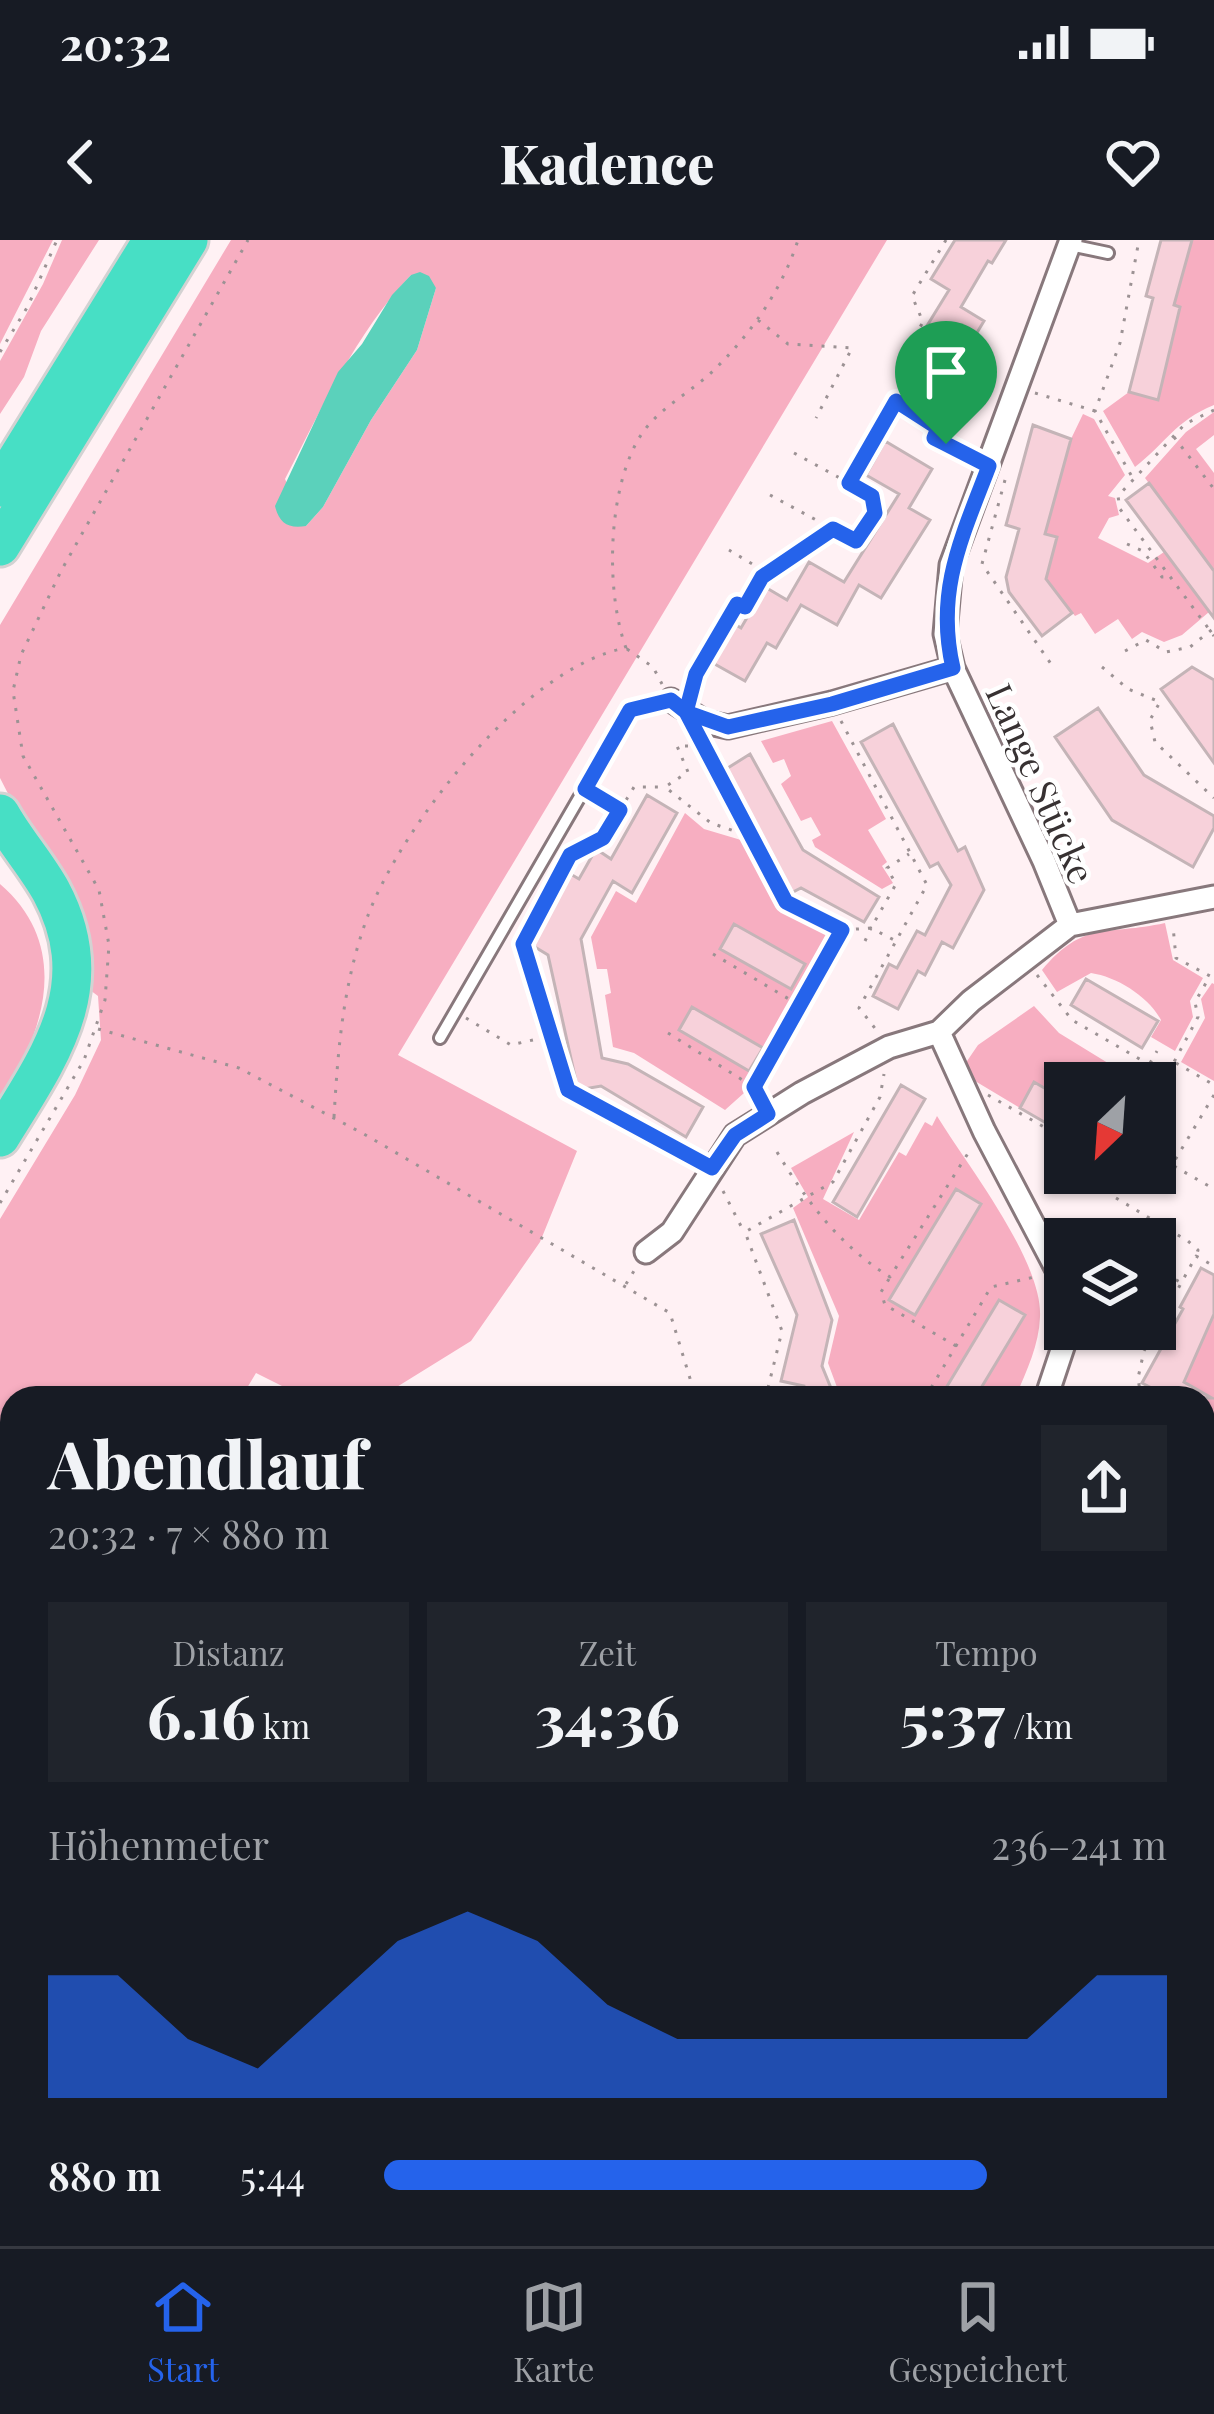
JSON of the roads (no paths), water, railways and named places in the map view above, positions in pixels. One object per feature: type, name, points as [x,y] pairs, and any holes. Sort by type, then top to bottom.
[{"type":"highway","points":[[0,487],[153,240]]},
{"type":"highway","points":[[0,546],[188,240]]},
{"type":"highway","points":[[0,579],[55,455]]},
{"type":"highway","points":[[0,814],[52,892],[71,943],[71,1000],[78,1029]]},
{"type":"highway","points":[[0,863],[37,899],[55,941],[78,1029]]},
{"type":"highway","points":[[0,1137],[43,1068],[78,1029]]},
{"type":"street","name":"Lange Stücke","points":[[939,1032],[971,1001],[1070,925],[953,668],[945,634],[951,565],[1071,242]]},
{"type":"street","points":[[679,706],[728,727],[832,704],[953,668]]},
{"type":"street","points":[[1070,925],[1214,897]]},
{"type":"street","points":[[646,1252],[672,1232],[735,1135],[889,1047],[939,1032],[984,1131],[1044,1243]]},
{"type":"street","points":[[1050,1386],[1062,1350]]},
{"type":"lane","points":[[1071,242],[1108,253]]},
{"type":"lane","points":[[440,1038],[630,710],[679,706]]}]
